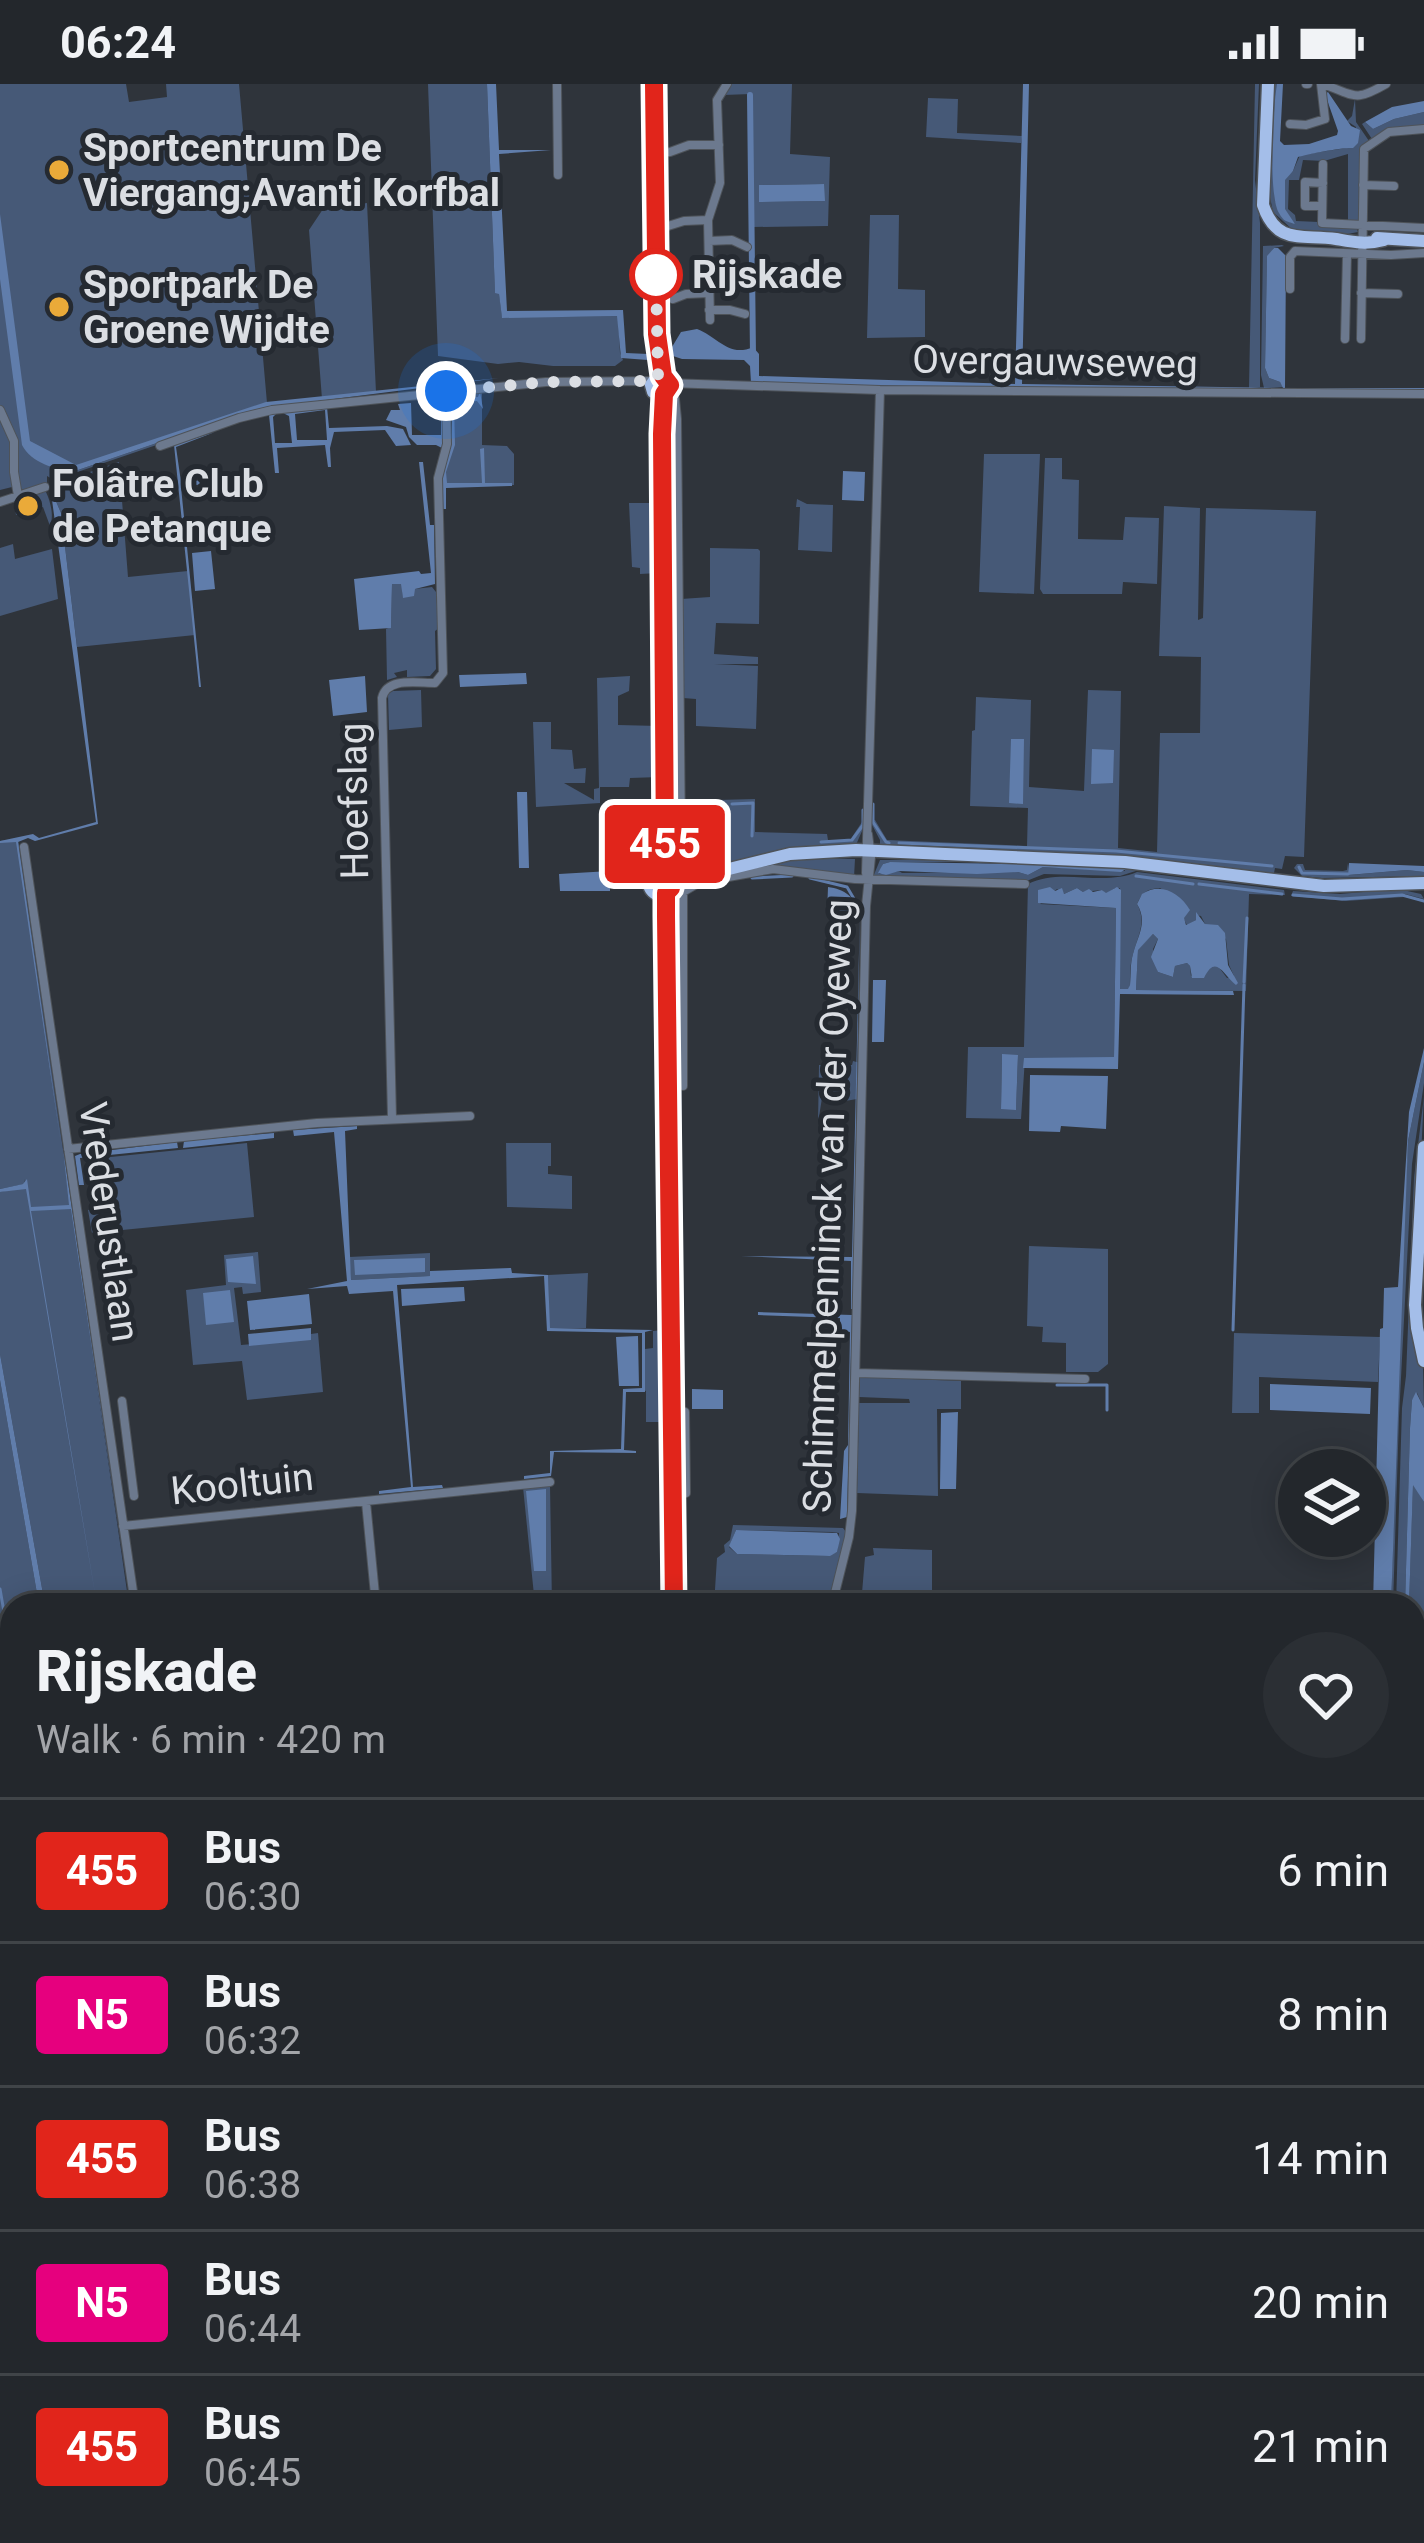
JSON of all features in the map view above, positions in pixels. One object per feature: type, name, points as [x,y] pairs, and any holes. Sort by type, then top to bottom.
[{"type":"main road","points":[[654,84],[657,334],[662,386],[665,850],[672,882],[812,851],[1106,860],[1325,879],[1424,880]]},
{"type":"main road","points":[[1268,84],[1264,192],[1276,220],[1304,237],[1424,241]]},
{"type":"main road","points":[[1424,1147],[1415,1305],[1424,1361]]},
{"type":"main road","points":[[1424,1234],[1424,1333]]},
{"type":"street","points":[[557,84],[558,176]]},
{"type":"street","points":[[727,84],[717,100],[720,183],[709,220],[710,315],[730,310],[745,314]]},
{"type":"street","points":[[1290,124],[1325,118],[1323,85],[1357,98],[1380,85]]},
{"type":"street","points":[[1361,339],[1366,146],[1389,132],[1424,128]]},
{"type":"street","points":[[670,152],[689,145],[719,145]]},
{"type":"street","points":[[1323,164],[1322,224],[1362,240],[1424,253]]},
{"type":"street","points":[[1322,206],[1305,206],[1305,182],[1323,183]]},
{"type":"street","points":[[1363,185],[1394,186]]},
{"type":"street","points":[[668,226],[709,220]]},
{"type":"street","points":[[1345,339],[1347,254],[1362,240],[1424,228]]},
{"type":"street","points":[[709,241],[732,240],[746,248]]},
{"type":"street","points":[[1290,289],[1292,252],[1347,254]]},
{"type":"street","points":[[673,299],[709,293]]},
{"type":"street","points":[[1361,293],[1398,294]]},
{"type":"street","points":[[160,446],[255,413],[546,382],[662,386],[675,399],[677,419],[681,840]]},
{"type":"street","name":"Overgauwseweg","points":[[662,386],[1424,394]]},
{"type":"street","name":"Schimmelpenninck van der Oyeweg","points":[[835,1593],[852,1511],[880,390]]},
{"type":"street","name":"Hoefslag","points":[[392,1118],[382,698],[391,684],[435,682],[443,673],[438,478],[448,439],[446,391]]},
{"type":"street","points":[[0,410],[14,442],[17,496]]},
{"type":"street","points":[[0,502],[45,487]]},
{"type":"street","name":"Vrederustlaan","points":[[24,847],[133,1593]]},
{"type":"street","points":[[672,882],[773,869],[867,879],[1024,884]]},
{"type":"street","points":[[672,882],[666,916],[679,1440],[673,1593]]},
{"type":"street","points":[[672,882],[683,1086]]},
{"type":"street","points":[[68,1149],[298,1125],[470,1116]]},
{"type":"street","points":[[856,1373],[1085,1379]]},
{"type":"street","points":[[106,1411],[123,1405],[134,1496]]},
{"type":"street","points":[[685,1412],[679,1440],[686,1492]]},
{"type":"street","name":"Kooltuin","points":[[124,1526],[550,1482]]},
{"type":"street","points":[[117,1484],[131,1483]]},
{"type":"street","name":"Kooltuin","points":[[366,1502],[375,1593]]},
{"type":"shaded area","points":[[0,84],[126,84],[129,102],[167,97],[166,84],[239,84],[267,403],[66,470],[271,406],[54,480],[47,476],[47,484],[25,491],[16,486],[0,490]]},
{"type":"shaded area","points":[[428,84],[487,84],[495,292],[502,317],[618,316],[623,360],[615,366],[498,364],[438,356]]},
{"type":"shaded area","points":[[487,84],[496,84],[499,150],[551,150],[499,154],[507,311],[623,310],[626,353],[648,354],[648,360],[621,358],[617,316],[502,318],[495,293]]},
{"type":"shaded area","points":[[732,84],[792,84],[790,154],[830,157],[828,226],[753,227],[751,94],[723,95]],"holes":[[[823,184],[824,201],[759,202],[760,185]]]},
{"type":"shaded area","points":[[1023,84],[1029,84],[1022,384],[1283,388],[1269,378],[1265,368],[1267,256],[1278,248],[1286,256],[1285,388],[1424,391],[751,383],[750,366],[744,360],[673,356],[672,347],[681,332],[697,329],[730,348],[753,347],[759,354],[759,376],[1015,384]]},
{"type":"shaded area","points":[[1255,84],[1259,84],[1255,180],[1260,223],[1260,387],[1249,388]]},
{"type":"shaded area","points":[[1271,84],[1277,84],[1275,201],[1285,210],[1285,177],[1300,155],[1353,147],[1356,127],[1347,121],[1355,99],[1356,122],[1369,141],[1365,144],[1360,220],[1348,220],[1348,154],[1324,161],[1303,160],[1299,180],[1289,180],[1288,209],[1296,221],[1356,227],[1358,232],[1337,236],[1293,230],[1273,212],[1268,187]]},
{"type":"shaded area","points":[[1277,84],[1283,84],[1280,141],[1284,145],[1309,144],[1337,135],[1328,92],[1351,126],[1360,130],[1353,148],[1298,157],[1285,180],[1285,209],[1295,224],[1281,216],[1273,188]]},
{"type":"shaded area","points":[[928,98],[958,99],[957,133],[1022,136],[1021,143],[926,137]]},
{"type":"shaded area","points":[[1424,101],[1424,112],[1373,129],[1365,122],[1392,107]]},
{"type":"shaded area","points":[[1424,112],[1424,126],[1393,128],[1372,139],[1362,124],[1373,129]]},
{"type":"shaded area","points":[[824,184],[825,201],[759,202],[759,185]]},
{"type":"shaded area","points":[[367,203],[376,392],[322,399],[309,230],[323,209]]},
{"type":"shaded area","points":[[0,214],[30,441],[76,465],[266,402],[499,378],[271,407],[78,470],[46,465],[22,445],[0,279]]},
{"type":"shaded area","points":[[870,215],[899,215],[898,289],[925,290],[925,337],[867,338]]},
{"type":"shaded area","points":[[1282,245],[1267,257],[1265,368],[1269,378],[1283,387],[1264,388],[1263,246]]},
{"type":"shaded area","points":[[482,391],[482,445],[507,446],[514,454],[514,485],[445,486],[454,393]]},
{"type":"shaded area","points":[[480,392],[483,409],[477,401],[454,404],[455,445],[447,483],[482,483],[480,449],[484,448],[485,483],[512,486],[446,488],[446,509],[442,509],[453,399],[478,397]]},
{"type":"shaded area","points":[[436,398],[442,403],[442,448],[417,445],[406,427],[386,420],[391,410],[400,410],[398,404],[411,403],[412,435],[441,435],[441,404]]},
{"type":"shaded area","points":[[327,407],[329,428],[403,429],[411,445],[396,446],[385,430],[334,432],[331,467],[325,445],[277,448],[279,473],[275,473],[269,415],[277,413],[273,417],[275,443],[292,443],[289,416],[283,413]],"holes":[[[325,410],[327,440],[297,440],[295,414]]]},
{"type":"shaded area","points":[[668,412],[672,412],[674,441],[685,1593],[676,1593]]},
{"type":"shaded area","points":[[215,432],[176,447],[181,482],[241,477],[181,487],[199,687],[174,445]]},
{"type":"shaded area","points":[[984,454],[1040,454],[1034,594],[979,592]]},
{"type":"shaded area","points":[[1045,458],[1062,458],[1062,479],[1079,480],[1078,539],[1123,540],[1125,517],[1159,518],[1157,584],[1123,582],[1122,594],[1043,594]]},
{"type":"shaded area","points":[[119,462],[128,577],[188,571],[195,635],[77,647],[61,513],[49,486]]},
{"type":"shaded area","points":[[419,462],[423,462],[430,525],[434,525],[435,584],[403,598],[401,584],[392,584],[391,628],[359,630],[354,579],[431,573]]},
{"type":"shaded area","points":[[843,471],[865,472],[864,501],[842,500]]},
{"type":"shaded area","points":[[41,490],[51,505],[50,526],[43,507],[16,515],[14,500]]},
{"type":"shaded area","points":[[55,499],[61,513],[98,824],[18,842],[61,1144],[16,842],[0,843],[96,822]]},
{"type":"shaded area","points":[[797,499],[833,505],[832,552],[798,550]]},
{"type":"shaded area","points":[[629,503],[658,503],[658,573],[640,574],[640,568],[632,567]]},
{"type":"shaded area","points":[[1164,506],[1200,508],[1198,620],[1203,618],[1206,508],[1316,511],[1304,857],[1285,856],[1282,869],[1275,868],[1274,873],[1102,857],[880,848],[870,821],[875,820],[887,840],[1027,846],[1028,808],[970,806],[976,697],[1031,700],[1029,787],[1084,791],[1088,690],[1121,691],[1118,848],[1157,852],[1160,733],[1200,733],[1201,657],[1159,656]]},
{"type":"shaded area","points":[[13,544],[15,559],[52,549],[58,599],[0,616],[0,548]]},
{"type":"shaded area","points":[[710,548],[760,551],[759,624],[716,623],[714,654],[758,657],[758,664],[714,664],[758,666],[756,729],[696,726],[696,699],[683,698],[681,599],[710,597]]},
{"type":"shaded area","points":[[211,551],[215,589],[195,591],[192,553]]},
{"type":"shaded area","points":[[392,583],[402,584],[403,597],[414,589],[432,587],[436,592],[439,628],[435,631],[436,669],[430,676],[407,677],[407,670],[387,680],[386,629],[391,627]]},
{"type":"shaded area","points":[[526,673],[527,684],[460,687],[459,675]]},
{"type":"shaded area","points":[[365,676],[367,712],[333,716],[329,680]]},
{"type":"shaded area","points":[[630,676],[629,691],[618,696],[618,725],[659,726],[660,777],[630,778],[629,787],[600,787],[600,803],[536,807],[533,722],[551,722],[551,749],[572,750],[574,769],[586,768],[585,783],[564,783],[594,800],[594,789],[599,788],[597,678]]},
{"type":"shaded area","points":[[421,690],[422,727],[389,730],[388,694]]},
{"type":"shaded area","points":[[1011,739],[1024,739],[1023,804],[1009,803]]},
{"type":"shaded area","points":[[1092,749],[1114,750],[1113,783],[1091,784]]},
{"type":"shaded area","points":[[517,792],[527,792],[529,868],[519,868]]},
{"type":"shaded area","points":[[755,799],[755,832],[827,834],[828,840],[850,840],[866,822],[855,847],[683,873],[682,861],[717,860],[717,800]]},
{"type":"shaded area","points":[[18,839],[127,1593],[43,1593],[0,1354],[0,1192],[25,1187],[24,1179],[24,1184],[0,1189],[0,841]]},
{"type":"shaded area","points":[[855,859],[854,877],[780,867],[685,887],[685,882],[781,860]]},
{"type":"shaded area","points":[[880,860],[1084,862],[1142,869],[1120,876],[1044,874],[1024,882],[873,877]],"holes":[[[890,862],[1124,868],[1125,871],[1043,867],[1028,875],[879,874],[883,864]]]},
{"type":"shaded area","points":[[890,862],[1126,869],[1043,867],[1028,875],[878,873]]},
{"type":"shaded area","points":[[1348,863],[1349,875],[1407,870],[1424,872],[1424,876],[1322,878],[1302,876],[1294,868],[1303,864],[1305,870],[1343,871]]},
{"type":"shaded area","points":[[1349,863],[1424,866],[1424,872],[1348,875]]},
{"type":"shaded area","points":[[610,871],[610,891],[560,891],[559,874]]},
{"type":"shaded area","points":[[1137,872],[1284,890],[1285,895],[1249,894],[1246,991],[1136,990],[1138,949],[1153,934],[1158,939],[1153,949],[1158,972],[1173,977],[1175,966],[1187,963],[1191,976],[1205,965],[1203,952],[1212,946],[1219,956],[1213,965],[1227,978],[1234,976],[1226,939],[1201,916],[1187,925],[1183,918],[1189,909],[1160,888],[1146,892],[1137,904],[1141,923],[1130,985],[1120,989],[1120,888],[1106,894],[1077,888],[1064,894],[1057,889],[1040,904],[1116,908],[1114,1058],[1025,1058],[1021,1119],[966,1118],[968,1047],[1024,1047],[1028,884],[1054,877]],"holes":[[[1002,1055],[1018,1056],[1016,1109],[1001,1108]]]},
{"type":"shaded area","points":[[828,887],[848,895],[857,915],[827,914]]},
{"type":"shaded area","points":[[1062,888],[1064,894],[1077,888],[1083,892],[1121,890],[1120,989],[1130,985],[1142,923],[1137,904],[1142,894],[1162,889],[1175,894],[1190,910],[1184,918],[1186,925],[1196,920],[1196,912],[1205,924],[1218,925],[1225,933],[1228,965],[1238,983],[1216,967],[1204,978],[1192,978],[1187,963],[1175,966],[1173,977],[1158,972],[1151,957],[1158,939],[1153,934],[1138,950],[1136,990],[1233,991],[1234,995],[1120,994],[1118,1069],[1023,1068],[1024,1058],[1114,1057],[1116,908],[1038,903],[1038,890]]},
{"type":"shaded area","points":[[1398,889],[1424,899],[1405,894],[1346,901],[1291,896],[1293,891],[1340,894]]},
{"type":"shaded area","points":[[680,897],[684,1438],[682,1439],[679,906],[671,915],[675,1438],[669,905]]},
{"type":"shaded area","points":[[860,909],[851,1309],[851,1261],[741,1256],[852,1257]]},
{"type":"shaded area","points":[[873,980],[886,980],[884,1042],[872,1042]]},
{"type":"shaded area","points":[[1424,1048],[1408,1141],[1391,1593],[1373,1593],[1374,1557],[1386,1557],[1386,1449],[1377,1449],[1380,1329],[1384,1288],[1398,1287],[1409,1112]]},
{"type":"shaded area","points":[[1002,1054],[1018,1055],[1016,1110],[1001,1109]]},
{"type":"shaded area","points":[[853,1061],[860,1063],[859,1123],[857,1099],[822,1098],[818,1123],[819,1065],[852,1065]]},
{"type":"shaded area","points":[[1424,1062],[1412,1164],[1391,1593],[1400,1304],[1408,1141]]},
{"type":"shaded area","points":[[1030,1075],[1108,1076],[1106,1129],[1061,1126],[1060,1132],[1029,1131]]},
{"type":"shaded area","points":[[1424,1096],[1419,1195],[1424,1408],[1417,1393],[1410,1428],[1405,1593],[1396,1593],[1402,1408],[1414,1178]]},
{"type":"shaded area","points":[[357,1126],[345,1131],[351,1280],[511,1268],[512,1273],[548,1275],[550,1328],[653,1330],[645,1332],[645,1392],[626,1392],[624,1450],[636,1453],[554,1452],[551,1476],[524,1479],[550,1473],[550,1451],[621,1449],[623,1389],[642,1388],[642,1333],[547,1331],[544,1276],[397,1285],[413,1487],[443,1488],[379,1494],[411,1487],[393,1291],[349,1294],[347,1286],[307,1289],[347,1281],[334,1132],[294,1136],[293,1130]]},
{"type":"shaded area","points":[[274,1133],[274,1138],[183,1148],[184,1141]]},
{"type":"shaded area","points":[[177,1142],[178,1148],[80,1158],[84,1185],[79,1185],[75,1156]]},
{"type":"shaded area","points":[[247,1143],[254,1217],[92,1233],[88,1210],[93,1209],[91,1192],[104,1186],[101,1158]]},
{"type":"shaded area","points":[[506,1143],[551,1143],[548,1174],[572,1176],[572,1209],[507,1207]]},
{"type":"shaded area","points":[[63,1148],[128,1593],[71,1209],[31,1211],[95,1593],[26,1189],[0,1189],[27,1179],[31,1207],[69,1205]]},
{"type":"shaded area","points":[[1029,1246],[1108,1249],[1108,1364],[1098,1372],[1066,1372],[1066,1343],[1042,1342],[1043,1327],[1027,1326]]},
{"type":"shaded area","points":[[258,1252],[261,1292],[243,1294],[242,1287],[234,1288],[241,1345],[311,1339],[311,1334],[318,1333],[323,1392],[247,1400],[242,1361],[193,1365],[186,1290],[226,1285],[224,1255]]},
{"type":"shaded area","points":[[430,1253],[430,1276],[351,1280],[349,1257]]},
{"type":"shaded area","points":[[253,1256],[256,1284],[228,1282],[226,1259]]},
{"type":"shaded area","points":[[425,1258],[425,1272],[355,1275],[354,1260]]},
{"type":"shaded area","points":[[588,1273],[586,1328],[549,1328],[548,1275]]},
{"type":"shaded area","points":[[464,1287],[465,1301],[402,1306],[401,1289]]},
{"type":"shaded area","points":[[230,1290],[234,1322],[206,1325],[203,1293]]},
{"type":"shaded area","points":[[309,1294],[312,1324],[250,1330],[247,1301]]},
{"type":"shaded area","points":[[662,1305],[666,1422],[646,1422],[645,1349],[653,1348],[653,1331],[662,1330]]},
{"type":"shaded area","points":[[758,1312],[852,1315],[847,1517],[840,1519],[848,1445],[850,1332],[840,1331],[840,1318]]},
{"type":"shaded area","points":[[311,1328],[311,1340],[249,1346],[248,1334]]},
{"type":"shaded area","points":[[1234,1333],[1380,1337],[1378,1382],[1259,1377],[1259,1413],[1232,1413]]},
{"type":"shaded area","points":[[638,1336],[639,1386],[619,1386],[616,1337]]},
{"type":"shaded area","points":[[0,1354],[43,1593],[37,1593],[0,1380]]},
{"type":"shaded area","points":[[860,1377],[961,1381],[961,1409],[937,1409],[938,1496],[857,1493],[859,1403],[910,1403],[909,1399],[859,1397]]},
{"type":"shaded area","points":[[0,1380],[37,1593],[0,1593]]},
{"type":"shaded area","points":[[1270,1384],[1371,1388],[1370,1414],[1270,1410]]},
{"type":"shaded area","points":[[692,1389],[723,1390],[723,1409],[692,1409]]},
{"type":"shaded area","points":[[1416,1392],[1424,1408],[1424,1502],[1413,1485],[1409,1593],[1405,1593],[1410,1428]]},
{"type":"shaded area","points":[[958,1412],[956,1489],[940,1489],[941,1413]]},
{"type":"shaded area","points":[[1413,1482],[1424,1502],[1424,1593],[1409,1593]]},
{"type":"shaded area","points":[[550,1485],[552,1593],[534,1593],[523,1487]]},
{"type":"shaded area","points":[[546,1489],[546,1571],[534,1571],[526,1491]]},
{"type":"shaded area","points":[[733,1525],[843,1528],[846,1532],[833,1593],[715,1593],[717,1558],[725,1552]],"holes":[[[736,1530],[839,1533],[837,1552],[827,1556],[737,1554],[729,1547]]]},
{"type":"shaded area","points":[[736,1530],[837,1533],[840,1539],[837,1552],[830,1556],[737,1554],[729,1546]]},
{"type":"shaded area","points":[[873,1548],[932,1550],[932,1593],[862,1593],[865,1557],[874,1555]]},
{"type":"waterway","points":[[750,95],[753,355]]},
{"type":"waterway","points":[[732,804],[753,803],[752,836]]},
{"type":"waterway","points":[[873,804],[873,822],[889,843]]},
{"type":"waterway","points":[[821,842],[852,840],[863,825],[863,810]]},
{"type":"waterway","points":[[899,843],[1116,851],[1272,866]]},
{"type":"waterway","points":[[1299,867],[1302,873],[1348,874]]},
{"type":"waterway","points":[[752,878],[792,876]]},
{"type":"waterway","points":[[1136,876],[1193,884]]},
{"type":"waterway","points":[[810,878],[847,887],[860,909]]},
{"type":"waterway","points":[[1199,884],[1282,894]]},
{"type":"waterway","points":[[1293,895],[1342,899],[1402,895],[1424,901]]},
{"type":"waterway","points":[[1244,982],[1247,918]]},
{"type":"waterway","points":[[1233,1330],[1244,985]]},
{"type":"waterway","points":[[1057,1385],[1107,1385],[1107,1410]]},
{"type":"waterway","points":[[0,1589],[1,1593]]},
{"type":"bus line","name":"455","points":[[654,84],[657,334],[663,376],[670,385],[664,394],[662,434],[665,850],[666,872],[672,880],[666,893],[666,916],[674,1593]]},
{"type":"place","name":"Sportcentrum De Viergang;Avanti Korfbal","points":[[59,170]]},
{"type":"place","name":"Rijskade","points":[[656,275]]},
{"type":"place","name":"Sportpark De Groene Wijdte","points":[[59,307]]},
{"type":"place","name":"Folâtre Club de Petanque","points":[[28,506]]},
{"type":"route","points":[[446,391],[546,382],[652,381],[658,376],[656,275]]}]
